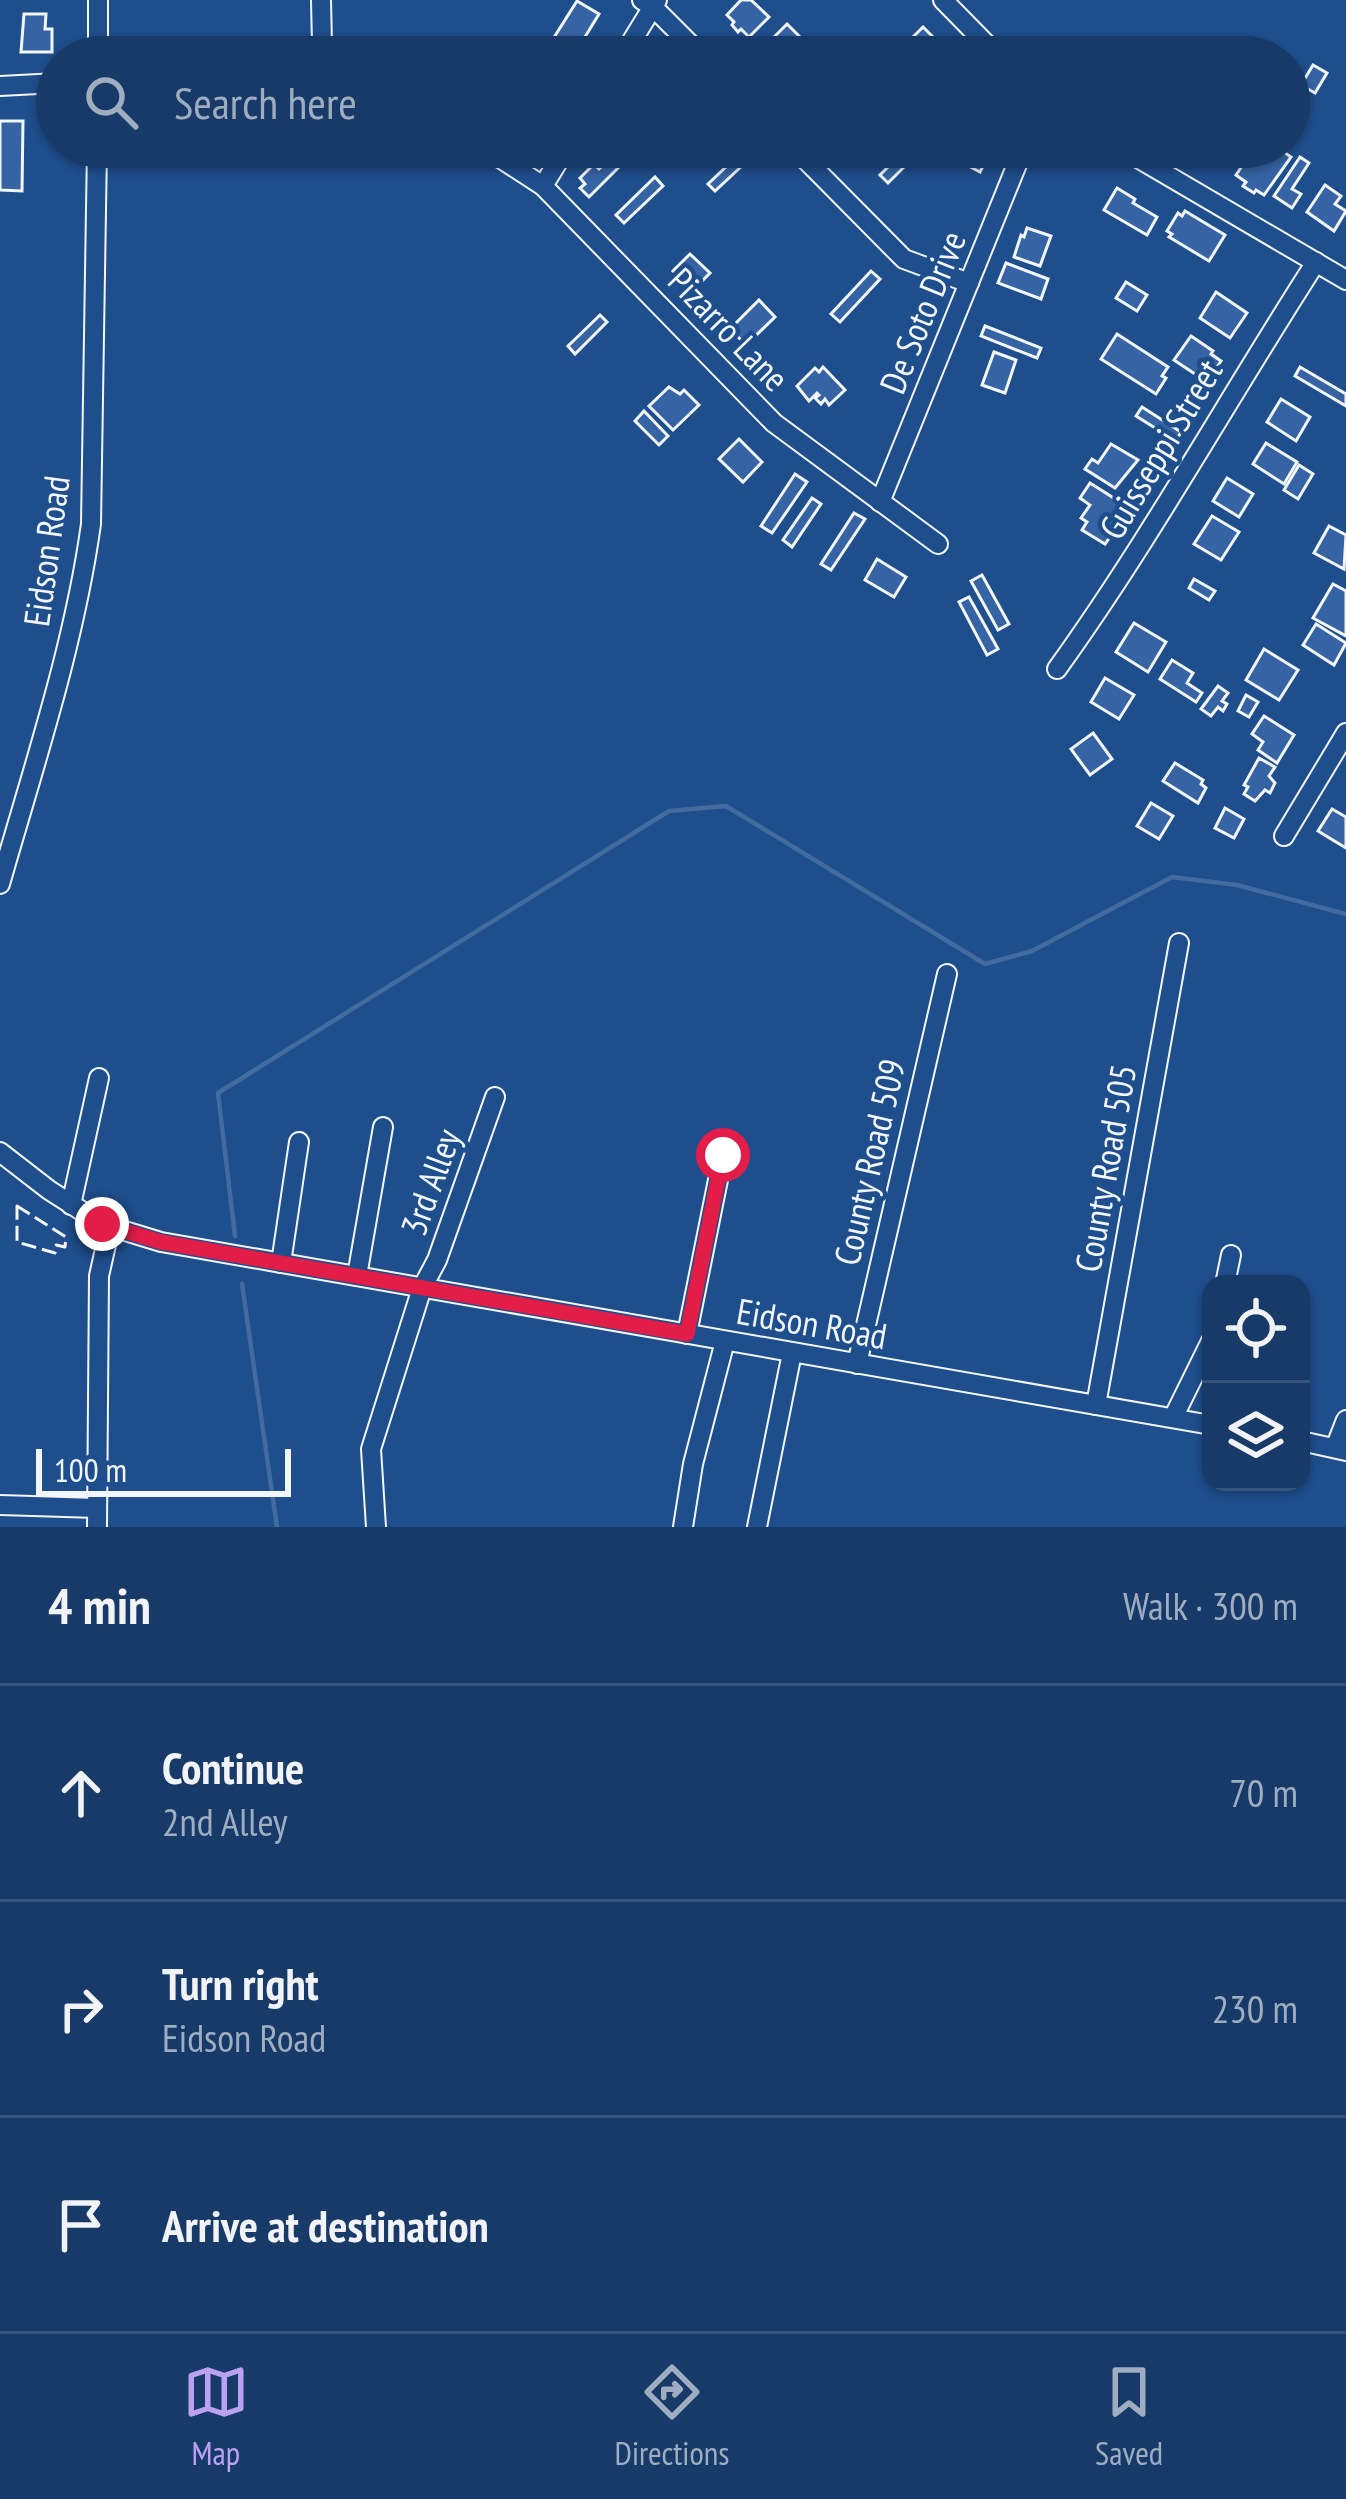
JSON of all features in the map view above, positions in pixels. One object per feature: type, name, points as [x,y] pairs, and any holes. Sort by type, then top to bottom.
[{"type":"street","points":[[98,0],[98,36]]},
{"type":"street","points":[[321,0],[322,36]]},
{"type":"street","points":[[943,0],[978,36]]},
{"type":"street","points":[[633,36],[650,2],[683,36]]},
{"type":"street","points":[[0,86],[36,84]]},
{"type":"street","name":"Eidson Road","points":[[0,884],[56,690],[88,547],[97,168]]},
{"type":"street","name":"Pizarro Lane","points":[[515,168],[543,186],[774,423],[938,544]]},
{"type":"street","points":[[543,186],[554,168]]},
{"type":"street","points":[[814,168],[904,259],[969,283]]},
{"type":"street","name":"De Soto Drive","points":[[880,502],[1016,168]]},
{"type":"street","points":[[1156,168],[1346,280]]},
{"type":"street","name":"Guisseppi Street","points":[[1057,669],[1130,563],[1316,262]]},
{"type":"street","points":[[1284,836],[1346,733]]},
{"type":"street","name":"County Road 505","points":[[1096,1405],[1179,943]]},
{"type":"street","name":"County Road 509","points":[[856,1364],[947,974]]},
{"type":"street","points":[[71,1205],[99,1078]]},
{"type":"street","name":"3rd Alley","points":[[376,1527],[371,1449],[422,1288],[437,1260],[495,1097]]},
{"type":"street","points":[[358,1276],[383,1127]]},
{"type":"street","points":[[281,1263],[299,1142]]},
{"type":"street","name":"Eidson Road","points":[[0,1152],[71,1205],[110,1226],[161,1242],[1202,1423]]},
{"type":"street","points":[[687,1334],[723,1155]]},
{"type":"street","points":[[0,1504],[97,1518],[99,1276],[110,1226]]},
{"type":"street","points":[[1228,1275],[1231,1255]]},
{"type":"street","points":[[683,1527],[693,1464],[725,1341]]},
{"type":"street","points":[[757,1527],[792,1353]]},
{"type":"street","points":[[1173,1418],[1202,1359]]},
{"type":"street","points":[[1310,1443],[1341,1449],[1346,1420]]},
{"type":"building","points":[[741,0],[751,0],[769,17],[748,36],[741,29],[738,32],[727,15]]},
{"type":"building","points":[[577,1],[599,14],[586,36],[555,36]]},
{"type":"building","points":[[24,14],[46,14],[45,29],[52,29],[52,36],[36,36],[36,52],[21,52]]},
{"type":"building","points":[[787,24],[799,36],[775,36]]},
{"type":"building","points":[[1313,65],[1327,73],[1315,93],[1310,90]]},
{"type":"building","points":[[0,121],[23,121],[22,191],[0,190]]},
{"type":"building","points":[[590,168],[618,168],[589,197],[580,188],[585,184],[580,178]]},
{"type":"building","points":[[725,168],[740,168],[715,191],[708,184]]},
{"type":"building","points":[[887,168],[903,168],[888,183],[880,175]]},
{"type":"building","points":[[1241,168],[1283,168],[1264,195],[1243,186],[1246,182],[1236,175]]},
{"type":"building","points":[[1293,168],[1306,168],[1292,189],[1301,194],[1292,208],[1274,196]]},
{"type":"building","points":[[655,177],[663,186],[624,223],[616,215]]},
{"type":"building","points":[[1325,185],[1341,196],[1335,204],[1346,211],[1334,231],[1307,212]]},
{"type":"building","points":[[1117,188],[1157,217],[1147,235],[1104,210]]},
{"type":"building","points":[[1185,211],[1225,235],[1209,261],[1169,237],[1172,234],[1167,231],[1178,213],[1182,216]]},
{"type":"building","points":[[1027,228],[1051,236],[1040,266],[1014,257]]},
{"type":"building","points":[[690,254],[710,273],[693,290],[673,271]]},
{"type":"building","points":[[1006,263],[1048,279],[1041,299],[998,283]]},
{"type":"building","points":[[871,271],[880,279],[840,322],[831,314]]},
{"type":"building","points":[[1126,282],[1147,295],[1137,311],[1116,298]]},
{"type":"building","points":[[1216,292],[1247,313],[1230,338],[1200,318]]},
{"type":"building","points":[[759,300],[775,317],[746,345],[730,329]]},
{"type":"building","points":[[600,315],[607,322],[575,354],[568,346]]},
{"type":"building","points":[[985,326],[1041,348],[1037,358],[981,336]]},
{"type":"building","points":[[1117,334],[1168,367],[1156,394],[1101,359]]},
{"type":"building","points":[[1191,336],[1221,361],[1207,382],[1174,360]]},
{"type":"building","points":[[994,352],[1016,360],[1005,393],[982,385]]},
{"type":"building","points":[[823,367],[845,390],[829,405],[815,398],[817,393],[809,401],[797,386],[815,368],[819,372]]},
{"type":"building","points":[[1300,367],[1346,394],[1346,406],[1295,376]]},
{"type":"building","points":[[669,387],[680,394],[684,390],[699,405],[673,430],[649,406]]},
{"type":"building","points":[[1281,399],[1310,417],[1296,441],[1267,422]]},
{"type":"building","points":[[1142,407],[1181,432],[1176,441],[1136,416]]},
{"type":"building","points":[[644,411],[668,436],[659,445],[635,421]]},
{"type":"building","points":[[739,439],[762,462],[743,482],[719,459]]},
{"type":"building","points":[[1266,443],[1297,462],[1284,484],[1253,464]]},
{"type":"building","points":[[1111,444],[1138,460],[1115,488],[1085,469],[1092,459],[1098,463]]},
{"type":"building","points":[[1299,465],[1313,474],[1298,499],[1284,490]]},
{"type":"building","points":[[795,474],[807,482],[772,533],[761,526]]},
{"type":"building","points":[[1227,478],[1253,494],[1239,517],[1213,501]]},
{"type":"building","points":[[1090,483],[1131,509],[1105,544],[1082,530],[1087,522],[1081,518],[1090,505],[1080,498]]},
{"type":"building","points":[[812,498],[821,504],[792,547],[783,540]]},
{"type":"building","points":[[854,513],[865,519],[831,570],[821,564]]},
{"type":"building","points":[[1212,516],[1239,532],[1221,560],[1194,544]]},
{"type":"building","points":[[1329,526],[1346,535],[1344,569],[1314,553]]},
{"type":"building","points":[[877,559],[906,577],[894,597],[865,580]]},
{"type":"building","points":[[982,575],[1009,624],[998,630],[971,581]]},
{"type":"building","points":[[1194,579],[1215,591],[1209,600],[1189,588]]},
{"type":"building","points":[[1333,584],[1346,591],[1346,636],[1313,618]]},
{"type":"building","points":[[969,597],[998,649],[987,655],[959,602]]},
{"type":"building","points":[[1134,623],[1166,642],[1148,672],[1116,652]]},
{"type":"building","points":[[1316,624],[1346,643],[1334,665],[1303,645]]},
{"type":"building","points":[[1264,649],[1298,670],[1279,700],[1246,680]]},
{"type":"building","points":[[1172,660],[1193,673],[1187,683],[1202,693],[1196,702],[1160,679]]},
{"type":"building","points":[[1105,678],[1134,695],[1119,719],[1091,702]]},
{"type":"building","points":[[1218,686],[1228,693],[1222,701],[1227,704],[1211,716],[1201,709]]},
{"type":"building","points":[[1246,695],[1258,702],[1249,717],[1238,711]]},
{"type":"building","points":[[1264,716],[1294,735],[1277,763],[1258,750],[1263,742],[1252,734]]},
{"type":"building","points":[[1093,733],[1112,759],[1090,775],[1071,749]]},
{"type":"building","points":[[1259,758],[1275,767],[1269,776],[1275,783],[1270,793],[1265,790],[1255,801],[1244,794],[1248,787],[1244,785]]},
{"type":"building","points":[[1175,763],[1203,780],[1206,788],[1198,803],[1163,781]]},
{"type":"building","points":[[1151,803],[1173,816],[1159,839],[1137,826]]},
{"type":"building","points":[[1225,808],[1244,819],[1234,838],[1215,828]]},
{"type":"building","points":[[1332,809],[1346,817],[1346,848],[1318,831]]},
{"type":"waterway","points":[[235,1236],[218,1093],[669,811],[726,806],[985,964],[1032,951],[1172,877],[1237,885],[1346,914]]},
{"type":"waterway","points":[[242,1284],[277,1527]]},
{"type":"fence","points":[[17,1206],[66,1237],[65,1247],[56,1245],[55,1253],[17,1242],[17,1206]]},
{"type":"route","points":[[102,1224],[161,1242],[687,1334],[723,1155]]}]
